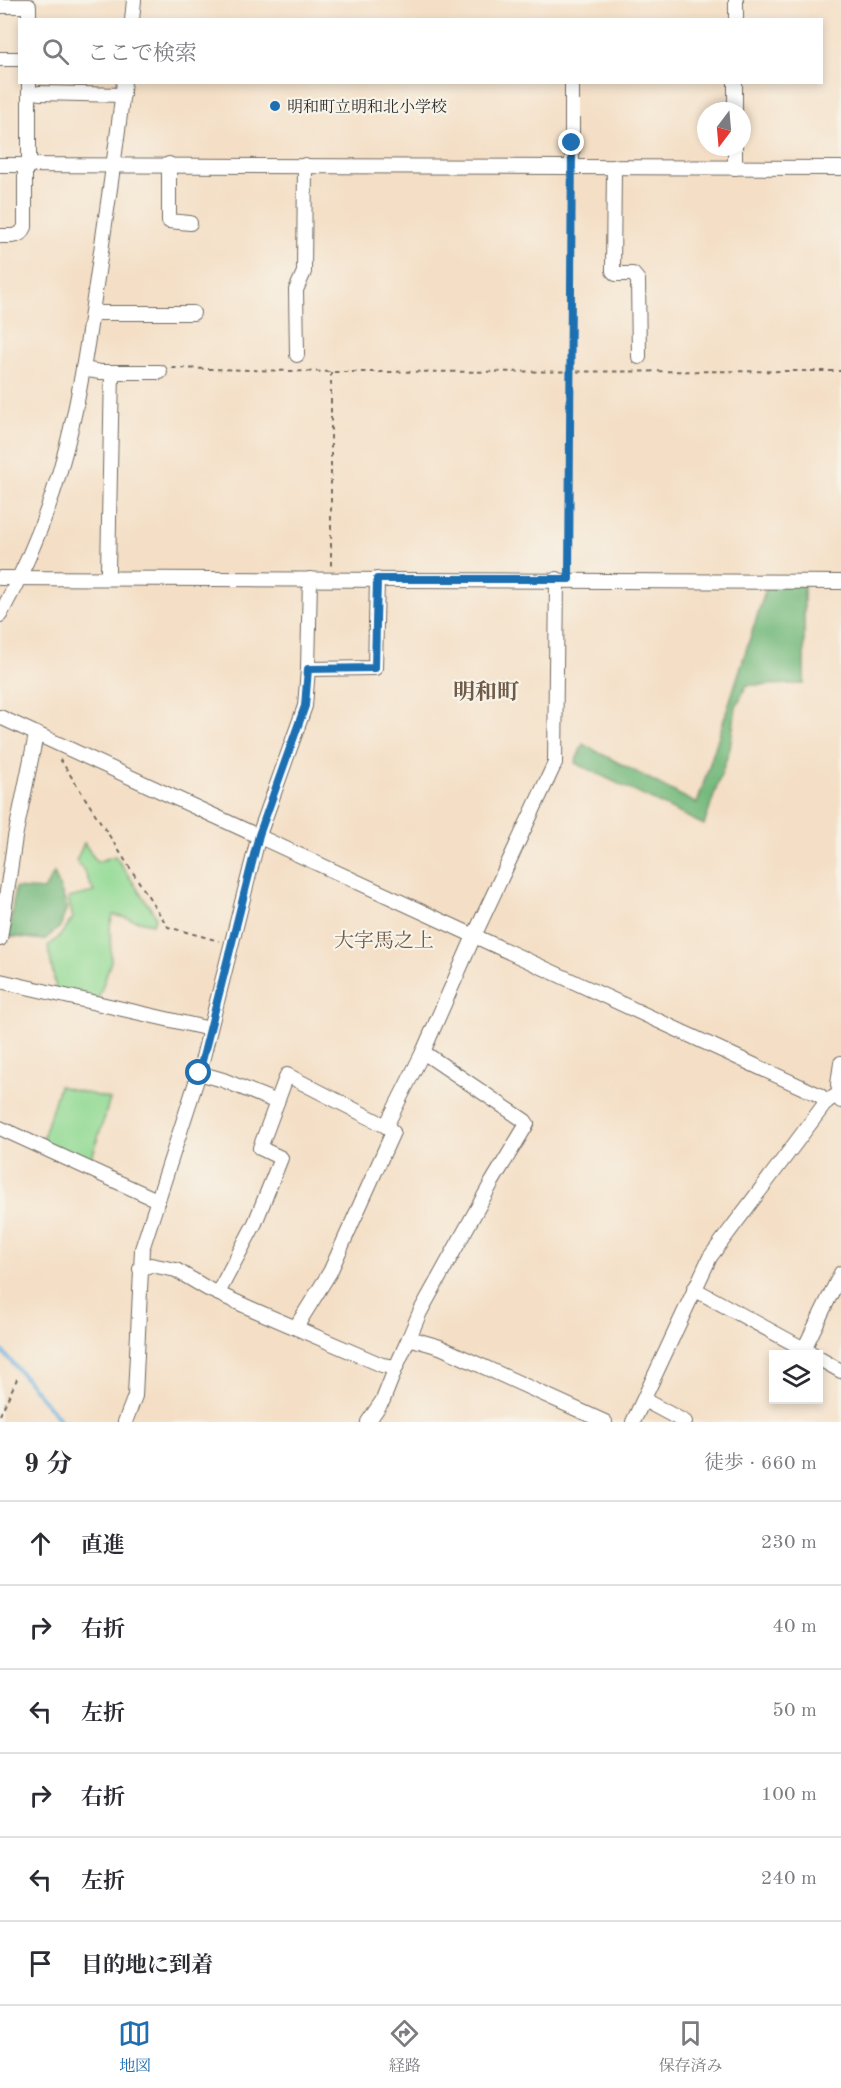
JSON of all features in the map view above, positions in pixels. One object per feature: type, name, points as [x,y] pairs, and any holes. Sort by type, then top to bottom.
[{"type":"street","points":[[132,18],[134,0]]},
{"type":"street","points":[[736,0],[736,18]]},
{"type":"street","points":[[0,6],[30,6],[29,18]]},
{"type":"street","points":[[0,59],[18,59]]},
{"type":"street","points":[[572,84],[572,167]]},
{"type":"street","points":[[735,84],[735,102]]},
{"type":"street","points":[[0,236],[16,236],[26,227],[27,165],[34,88],[124,89],[92,313],[72,423],[54,491],[20,578],[0,615]]},
{"type":"street","points":[[735,156],[735,168]]},
{"type":"street","points":[[169,164],[169,221],[190,223]]},
{"type":"street","points":[[0,165],[841,168]]},
{"type":"street","points":[[297,355],[296,290],[304,272],[305,165]]},
{"type":"street","points":[[614,167],[613,271],[616,274],[633,274],[638,280],[639,357]]},
{"type":"street","points":[[92,313],[193,313]]},
{"type":"street","points":[[83,369],[112,372],[160,372]]},
{"type":"street","points":[[108,571],[112,372]]},
{"type":"street","points":[[0,578],[841,582]]},
{"type":"street","points":[[125,1422],[135,1396],[142,1249],[199,1073],[259,835],[305,706],[310,579]]},
{"type":"street","points":[[308,669],[375,668],[377,579]]},
{"type":"street","points":[[386,1126],[423,1052],[474,936],[555,763],[563,579]]},
{"type":"street","points":[[0,717],[819,1095],[836,1099]]},
{"type":"street","points":[[0,934],[36,735]]},
{"type":"street","points":[[0,981],[210,1029]]},
{"type":"street","points":[[368,1422],[383,1400],[420,1312],[527,1124],[423,1052]]},
{"type":"street","points":[[633,1422],[694,1289],[715,1250],[836,1099],[841,1063]]},
{"type":"street","points":[[199,1073],[277,1102]]},
{"type":"street","points":[[218,1293],[255,1223],[281,1158],[260,1148],[287,1075],[386,1126],[393,1132],[330,1272],[296,1327]]},
{"type":"street","points":[[0,1128],[157,1200]]},
{"type":"street","points":[[140,1269],[151,1265],[176,1270],[218,1293],[382,1365],[396,1368]]},
{"type":"street","points":[[809,1350],[841,1273]]},
{"type":"street","points":[[694,1289],[804,1350]]},
{"type":"street","points":[[409,1338],[440,1347],[605,1422]]},
{"type":"street","points":[[823,1360],[841,1371]]},
{"type":"street","points":[[644,1400],[685,1422]]},
{"type":"path","points":[[563,579],[571,371],[572,167]]},
{"type":"path","points":[[160,372],[163,368],[331,372],[841,372]]},
{"type":"path","points":[[331,372],[331,579]]},
{"type":"path","points":[[60,759],[168,927],[230,944]]},
{"type":"path","points":[[0,1415],[17,1379]]},
{"type":"green space","points":[[767,585],[804,585],[804,684],[747,685],[736,707],[730,748],[704,825],[575,763],[583,744],[697,804]]},
{"type":"green space","points":[[84,843],[97,862],[115,856],[156,916],[153,924],[113,915],[110,926],[111,961],[98,1000],[56,990],[48,946],[59,937],[73,918],[68,898],[94,892],[84,871],[76,861]]},
{"type":"green space","points":[[54,873],[67,907],[60,927],[44,940],[9,936],[15,888],[44,890]]},
{"type":"green space","points":[[59,1086],[110,1099],[90,1164],[42,1142]]},
{"type":"waterway","points":[[0,1348],[62,1422]]},
{"type":"place","name":"明和町立明和北小学校","points":[[275,106]]},
{"type":"district","name":"明和町","points":[[486,691]]},
{"type":"district","name":"大字馬之上","points":[[384,940]]},
{"type":"route","points":[[199,1073],[259,835],[305,706],[308,669],[375,668],[377,579],[569,579],[572,143]]}]
